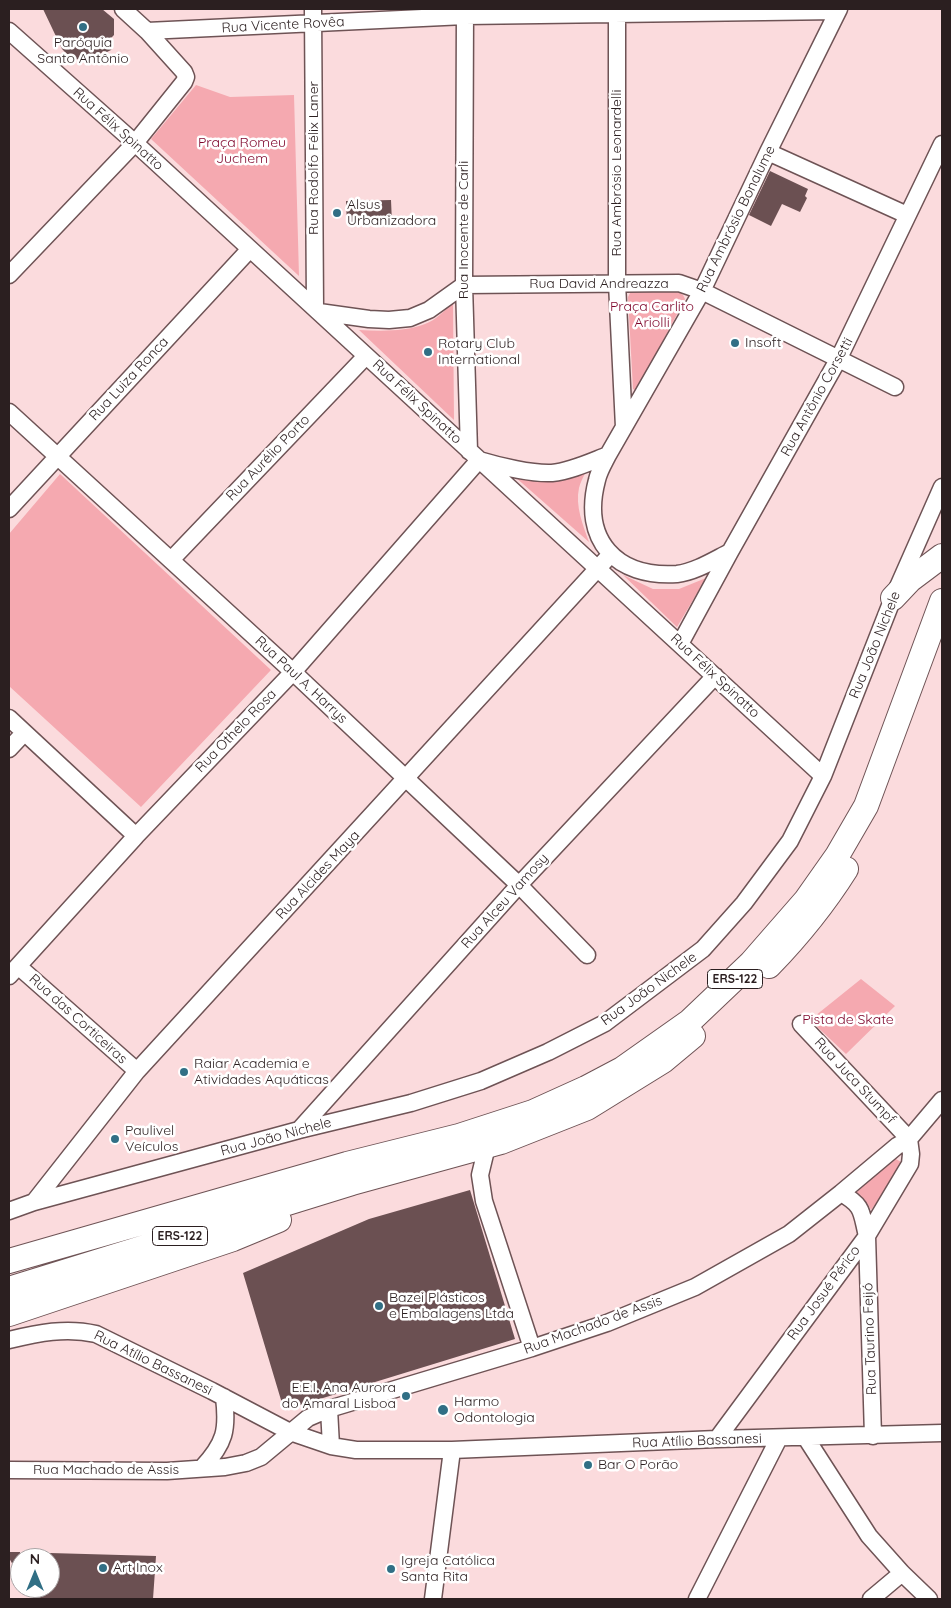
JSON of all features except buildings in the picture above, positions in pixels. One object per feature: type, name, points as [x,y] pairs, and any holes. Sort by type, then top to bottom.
[{"type":"highway","points":[[893,598],[910,580],[942,556]]},
{"type":"highway","name":"ERS-122","points":[[9,1289],[533,1112],[622,1069],[690,1021],[751,963],[806,900],[837,856],[866,806],[942,601]]},
{"type":"highway","name":"ERS-122","points":[[9,1261],[349,1174],[487,1146],[587,1108],[663,1061],[733,1002],[796,938],[828,898],[870,830],[886,796],[942,640]]},
{"type":"highway","points":[[9,1244],[39,1238],[218,1185],[287,1170],[349,1174]]},
{"type":"highway","points":[[9,1314],[233,1239],[285,1217],[349,1174]]},
{"type":"street","points":[[9,275],[135,143],[184,82],[186,77],[184,72],[147,31],[123,9]]},
{"type":"street","name":"Rua Vicente Rovêa","points":[[147,31],[313,16],[465,12],[839,10]]},
{"type":"street","name":"Rua Ambrósio Bonalume","points":[[730,552],[697,568],[679,574],[652,573],[628,566],[610,554],[600,542],[594,522],[593,507],[597,478],[608,455],[702,291],[768,152],[839,10]]},
{"type":"street","name":"Rua Inocente de Carli","points":[[465,12],[464,285],[474,455]]},
{"type":"street","name":"Rua Ambrósio Leonardelli","points":[[617,12],[617,283],[624,427]]},
{"type":"street","name":"Rua Rodolfo Félix Laner","points":[[313,16],[317,310]]},
{"type":"street","name":"Rua Félix Spinatto","points":[[9,31],[135,143],[823,776]]},
{"type":"street","name":"Rua Antônio Corsetti","points":[[680,644],[839,358],[942,144]]},
{"type":"street","points":[[768,152],[907,215]]},
{"type":"street","name":"Rua Luiza Ronca","points":[[9,509],[250,249]]},
{"type":"street","name":"Rua David Andreazza","points":[[464,285],[680,283],[702,291],[895,387]]},
{"type":"street","points":[[317,310],[376,320],[410,318],[429,310],[464,285]]},
{"type":"street","name":"Rua Aurélio Porto","points":[[170,560],[366,356]]},
{"type":"street","name":"Rua Paul A. Harrys","points":[[9,412],[293,672],[518,885],[588,954]]},
{"type":"street","points":[[474,455],[499,466],[551,473],[569,470],[608,455]]},
{"type":"street","name":"Rua Othelo Rosa","points":[[13,971],[136,836],[293,672],[474,455]]},
{"type":"street","name":"Rua João Nichele","points":[[9,1211],[34,1202],[299,1130],[411,1103],[481,1080],[548,1052],[605,1023],[703,949],[744,904],[790,841],[823,776],[893,598],[942,487]]},
{"type":"street","name":"Rua Alcides Maya","points":[[34,1202],[137,1072],[406,780],[610,554]]},
{"type":"street","name":"Rua Alceu Vamosy","points":[[299,1130],[518,885],[715,676]]},
{"type":"street","points":[[9,718],[136,836]]},
{"type":"street","points":[[9,749],[24,733]]},
{"type":"street","name":"Rua das Corticeiras","points":[[13,971],[137,1072]]},
{"type":"street","name":"Rua Juca Stumpf","points":[[801,1024],[909,1139]]},
{"type":"street","name":"Rua Machado de Assis","points":[[9,1470],[168,1471],[225,1467],[246,1463],[261,1457],[308,1418],[329,1409],[532,1348],[607,1323],[695,1286],[789,1234],[890,1151],[909,1139],[942,1100]]},
{"type":"street","name":"Rua Josué Périco","points":[[718,1439],[866,1236],[910,1164],[909,1139]]},
{"type":"street","points":[[487,1146],[480,1175],[484,1201],[532,1348]]},
{"type":"street","name":"Rua Taurino Feijó","points":[[841,1193],[854,1200],[860,1206],[866,1236],[873,1436]]},
{"type":"street","name":"Rua Atílio Bassanesi","points":[[9,1340],[65,1330],[79,1330],[96,1334],[290,1432],[332,1446],[356,1450],[452,1450],[718,1439],[942,1433]]},
{"type":"street","points":[[202,1468],[212,1457],[224,1436],[226,1425],[224,1397]]},
{"type":"street","points":[[329,1409],[332,1446]]},
{"type":"street","points":[[697,1599],[780,1438]]},
{"type":"street","points":[[806,1438],[869,1536],[902,1573],[929,1599]]},
{"type":"street","points":[[433,1599],[452,1450]]},
{"type":"street","points":[[871,1599],[902,1573]]},
{"type":"green space","name":"Praça Romeu Juchem","points":[[196,85],[230,97],[294,95],[299,276],[151,139]]},
{"type":"green space","name":"Praça Carlito Ariolli","points":[[631,291],[679,292],[685,299],[637,390],[633,389],[628,297]]},
{"type":"green space","points":[[453,303],[454,420],[359,330],[375,331],[417,327],[433,320]]},
{"type":"green space","points":[[585,473],[579,488],[578,502],[580,515],[589,542],[514,476],[563,479]]},
{"type":"green space","points":[[60,474],[271,670],[141,807],[9,686],[9,534]]},
{"type":"green space","points":[[623,575],[653,589],[679,589],[706,578],[677,627]]},
{"type":"green space","name":"Pista de Skate","points":[[861,979],[895,1006],[846,1054],[810,1020]]},
{"type":"green space","points":[[896,1159],[901,1162],[902,1168],[871,1210],[864,1200],[854,1195],[889,1160]]},
{"type":"place","name":"Paróquia Santo Antônio","points":[[83,27]]},
{"type":"place","name":"Alsus Urbanizadora","points":[[337,213]]},
{"type":"place","name":"Insoft","points":[[735,343]]},
{"type":"place","name":"Rotary Club International","points":[[428,352]]},
{"type":"place","name":"Raiar Academia e Atividades Aquáticas","points":[[184,1072]]},
{"type":"place","name":"Paulivel Veículos","points":[[115,1139]]},
{"type":"place","name":"Bazei Plásticos e Embalagens Ltda","points":[[379,1306]]},
{"type":"place","name":"E.E.I. Ana Aurora do Amaral Lisboa","points":[[406,1396]]},
{"type":"place","name":"Harmo Odontologia","points":[[443,1410]]},
{"type":"place","name":"Bar O Porão","points":[[588,1465]]},
{"type":"place","name":"Art Inox","points":[[103,1568]]},
{"type":"place","name":"Igreja Católica Santa Rita","points":[[391,1569]]}]
